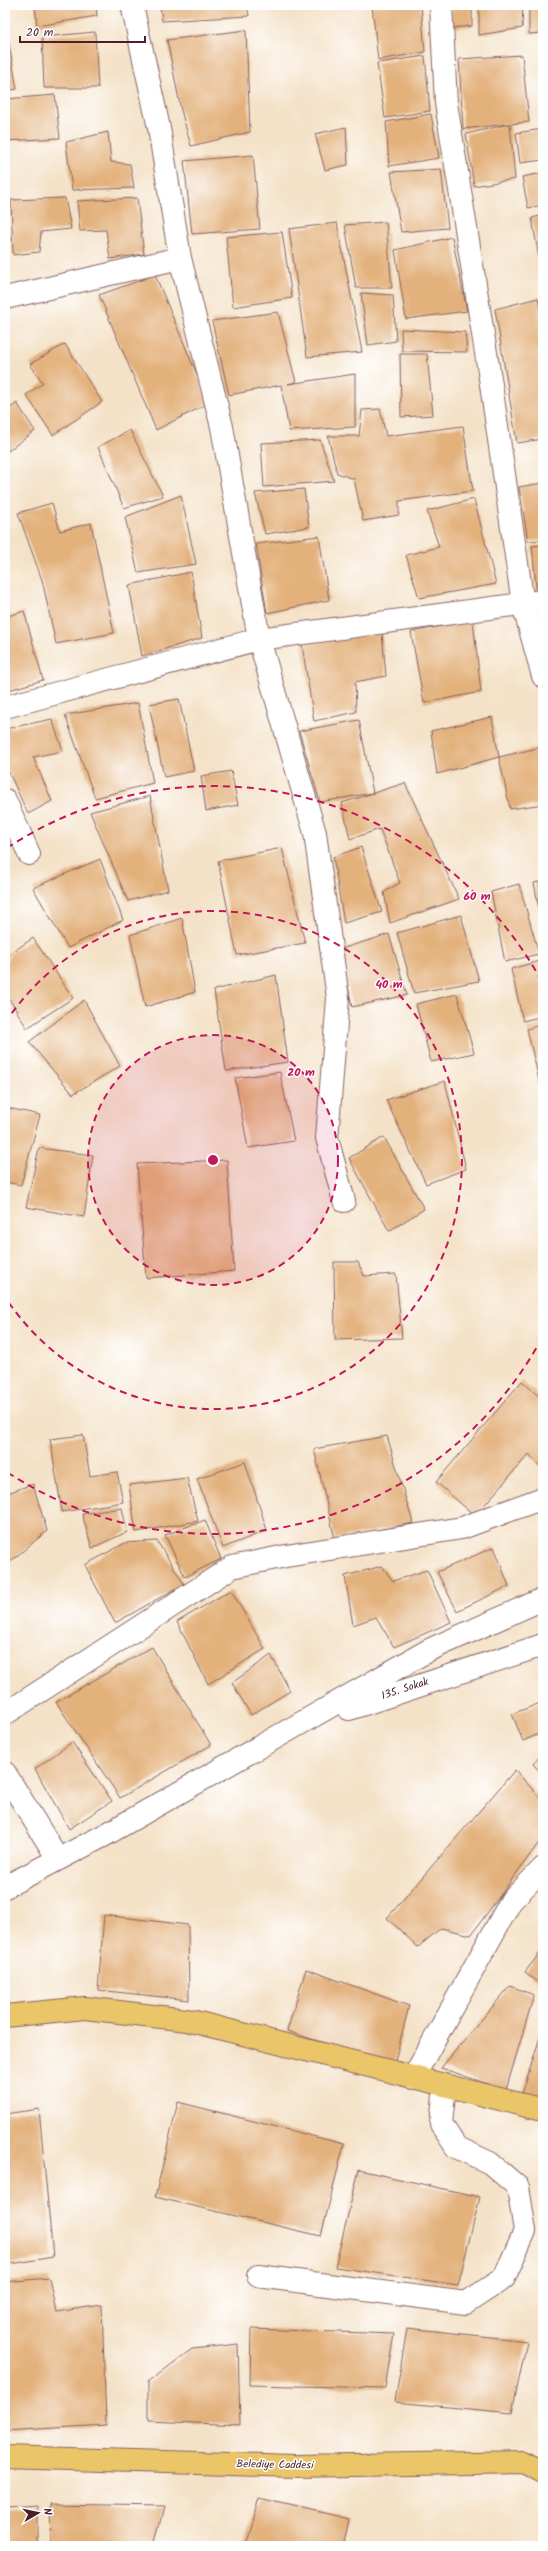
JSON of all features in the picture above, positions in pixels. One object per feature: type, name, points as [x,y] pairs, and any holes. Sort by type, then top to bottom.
[{"type":"main road","points":[[5,2016],[85,2008],[187,2020],[543,2110]]},
{"type":"main road","name":"Belediye Caddesi","points":[[5,2456],[294,2466],[523,2462],[543,2472]]},
{"type":"street","points":[[132,5],[159,128],[180,258],[222,428],[259,639],[315,833],[338,998],[327,1138],[344,1201]]},
{"type":"street","points":[[441,5],[446,103],[490,378],[533,603],[543,676]]},
{"type":"street","points":[[5,298],[180,258]]},
{"type":"street","points":[[5,707],[259,639],[533,603]]},
{"type":"street","points":[[5,800],[29,854]]},
{"type":"street","points":[[5,1714],[232,1567],[286,1556],[462,1528],[543,1498]]},
{"type":"street","points":[[5,1886],[58,1859],[270,1742],[429,1650],[540,1597]]},
{"type":"street","name":"135. Sokak","points":[[270,1742],[364,1702],[543,1645]]},
{"type":"street","points":[[5,1773],[58,1859]]},
{"type":"street","points":[[413,2078],[511,1901],[543,1868]]},
{"type":"street","points":[[258,2276],[466,2303],[504,2278],[525,2231],[518,2187],[490,2163],[456,2147],[441,2124],[445,2086]]},
{"type":"building","points":[[35,5],[96,5],[97,16],[37,26]]},
{"type":"building","points":[[160,5],[247,5],[249,16],[162,21]]},
{"type":"building","points":[[288,5],[320,5],[320,6],[288,9]]},
{"type":"building","points":[[421,5],[425,52],[378,60],[372,6]]},
{"type":"building","points":[[451,5],[472,5],[472,26],[451,28]]},
{"type":"building","points":[[479,5],[523,5],[522,28],[479,35]]},
{"type":"building","points":[[529,5],[543,5],[543,33],[529,34]]},
{"type":"building","points":[[246,30],[250,132],[191,146],[181,110],[167,40]]},
{"type":"building","points":[[95,32],[98,88],[44,88],[42,37]]},
{"type":"building","points":[[5,38],[8,38],[17,89],[5,91]]},
{"type":"building","points":[[522,55],[529,122],[510,124],[515,179],[474,186],[466,134],[509,124],[463,129],[459,59]]},
{"type":"building","points":[[425,56],[430,111],[385,118],[377,63]]},
{"type":"building","points":[[55,95],[60,138],[5,141],[5,99]]},
{"type":"building","points":[[431,114],[439,158],[389,166],[386,122]]},
{"type":"building","points":[[346,127],[348,165],[325,170],[315,134]]},
{"type":"building","points":[[543,129],[543,160],[520,163],[516,133]]},
{"type":"building","points":[[108,132],[111,162],[130,164],[134,188],[72,190],[66,142]]},
{"type":"building","points":[[253,155],[260,229],[192,234],[184,161]]},
{"type":"building","points":[[441,169],[448,228],[401,232],[391,172]]},
{"type":"building","points":[[543,173],[543,205],[528,208],[522,177]]},
{"type":"building","points":[[65,198],[71,229],[41,232],[39,252],[13,255],[11,200]]},
{"type":"building","points":[[137,198],[144,254],[110,259],[106,230],[80,231],[77,201]]},
{"type":"building","points":[[543,215],[543,275],[542,275],[532,218]]},
{"type":"building","points":[[386,222],[392,288],[356,288],[345,225]]},
{"type":"building","points":[[337,223],[362,352],[307,357],[289,229]]},
{"type":"building","points":[[282,232],[292,298],[233,307],[226,237]]},
{"type":"building","points":[[452,237],[467,311],[406,319],[395,250]]},
{"type":"building","points":[[155,275],[209,403],[156,430],[99,295]]},
{"type":"building","points":[[361,293],[393,295],[396,341],[368,345]]},
{"type":"building","points":[[538,298],[543,330],[543,439],[517,443],[495,309]]},
{"type":"building","points":[[278,312],[296,382],[288,384],[355,374],[355,427],[289,431],[281,385],[229,395],[212,321]]},
{"type":"building","points":[[401,329],[465,332],[467,352],[402,351]]},
{"type":"building","points":[[65,344],[102,402],[53,435],[26,395],[43,383],[30,364]]},
{"type":"building","points":[[400,354],[427,354],[433,415],[401,417]]},
{"type":"building","points":[[17,403],[35,431],[5,453],[5,412]]},
{"type":"building","points":[[380,409],[386,436],[463,426],[473,491],[399,501],[399,515],[363,521],[354,479],[337,473],[328,436],[359,436],[362,410]]},
{"type":"building","points":[[130,430],[163,496],[124,508],[98,447]]},
{"type":"building","points":[[320,440],[334,481],[264,487],[261,443]]},
{"type":"building","points":[[543,483],[543,540],[528,541],[519,487]]},
{"type":"building","points":[[304,489],[309,527],[265,534],[255,493]]},
{"type":"building","points":[[181,495],[196,564],[138,573],[125,517]]},
{"type":"building","points":[[474,499],[496,584],[419,598],[406,555],[439,547],[427,511]]},
{"type":"building","points":[[52,503],[60,531],[91,523],[114,633],[56,644],[42,580],[18,513]]},
{"type":"building","points":[[319,536],[329,600],[267,613],[256,544]]},
{"type":"building","points":[[543,545],[543,595],[537,596],[532,546]]},
{"type":"building","points":[[191,572],[202,638],[142,656],[129,585]]},
{"type":"building","points":[[24,611],[43,680],[5,691],[5,617]]},
{"type":"building","points":[[473,620],[481,692],[424,703],[411,632]]},
{"type":"building","points":[[382,633],[386,676],[355,682],[356,712],[314,721],[302,644]]},
{"type":"building","points":[[179,699],[194,771],[164,777],[149,704]]},
{"type":"building","points":[[138,703],[153,783],[95,798],[65,715]]},
{"type":"building","points":[[492,717],[499,757],[437,774],[431,731]]},
{"type":"building","points":[[52,719],[63,751],[33,757],[52,801],[28,814],[5,764],[5,729]]},
{"type":"building","points":[[359,720],[373,793],[320,802],[299,731]]},
{"type":"building","points":[[542,747],[543,804],[510,809],[499,757]]},
{"type":"building","points":[[231,771],[238,805],[206,811],[201,776]]},
{"type":"building","points":[[405,783],[459,899],[390,923],[384,892],[400,883],[380,829],[350,839],[342,803]]},
{"type":"building","points":[[150,796],[168,890],[128,901],[90,812]]},
{"type":"building","points":[[361,847],[382,912],[344,923],[333,857]]},
{"type":"building","points":[[282,848],[305,943],[237,955],[218,861]]},
{"type":"building","points":[[100,859],[123,920],[68,948],[33,888]]},
{"type":"building","points":[[543,881],[543,923],[542,923],[534,883]]},
{"type":"building","points":[[519,884],[539,954],[505,962],[491,892]]},
{"type":"building","points":[[461,915],[479,981],[414,993],[397,933]]},
{"type":"building","points":[[182,918],[195,992],[145,1007],[130,935]]},
{"type":"building","points":[[389,934],[407,995],[352,1007],[341,949]]},
{"type":"building","points":[[33,938],[73,998],[27,1028],[5,992],[5,966],[10,954]]},
{"type":"building","points":[[543,960],[543,1016],[523,1021],[511,969]]},
{"type":"building","points":[[276,975],[288,1062],[226,1071],[214,990]]},
{"type":"building","points":[[457,994],[474,1053],[431,1062],[416,1004]]},
{"type":"building","points":[[84,1000],[120,1066],[73,1094],[29,1042]]},
{"type":"building","points":[[543,1024],[543,1088],[541,1088],[527,1029]]},
{"type":"building","points":[[280,1072],[294,1141],[248,1148],[235,1078]]},
{"type":"building","points":[[445,1081],[466,1169],[426,1184],[386,1100]]},
{"type":"building","points":[[8,1108],[40,1115],[21,1185],[5,1182],[5,1117]]},
{"type":"building","points":[[384,1137],[424,1209],[389,1231],[349,1158]]},
{"type":"building","points":[[39,1148],[93,1155],[84,1217],[26,1207]]},
{"type":"building","points":[[227,1160],[234,1271],[146,1278],[137,1164]]},
{"type":"building","points":[[334,1262],[358,1262],[364,1276],[396,1274],[402,1338],[335,1340]]},
{"type":"building","points":[[522,1381],[543,1400],[543,1470],[529,1454],[475,1516],[436,1482]]},
{"type":"building","points":[[83,1435],[90,1476],[117,1472],[123,1502],[62,1512],[50,1439]]},
{"type":"building","points":[[387,1436],[413,1523],[335,1539],[314,1449]]},
{"type":"building","points":[[245,1462],[267,1530],[223,1548],[197,1479]]},
{"type":"building","points":[[187,1478],[198,1521],[136,1532],[129,1485]]},
{"type":"building","points":[[33,1484],[47,1531],[5,1566],[5,1494]]},
{"type":"building","points":[[122,1508],[127,1532],[92,1548],[82,1514]]},
{"type":"building","points":[[205,1520],[221,1559],[185,1577],[165,1535]]},
{"type":"building","points":[[157,1541],[184,1584],[115,1623],[85,1565],[125,1543]]},
{"type":"building","points":[[494,1547],[509,1586],[457,1611],[437,1572]]},
{"type":"building","points":[[382,1566],[393,1581],[427,1570],[451,1622],[394,1647],[376,1617],[353,1625],[345,1576]]},
{"type":"building","points":[[231,1590],[265,1649],[208,1684],[177,1622]]},
{"type":"building","points":[[152,1647],[211,1745],[120,1798],[56,1702]]},
{"type":"building","points":[[271,1655],[290,1691],[251,1715],[232,1683]]},
{"type":"building","points":[[543,1702],[543,1732],[523,1741],[512,1714]]},
{"type":"building","points":[[72,1742],[112,1801],[69,1829],[35,1769]]},
{"type":"building","points":[[543,1753],[543,1775],[533,1764]]},
{"type":"building","points":[[515,1770],[543,1801],[543,1837],[471,1935],[441,1928],[418,1947],[387,1918]]},
{"type":"building","points":[[104,1915],[188,1925],[189,2000],[98,1990]]},
{"type":"building","points":[[543,1949],[543,1986],[525,1972]]},
{"type":"building","points":[[306,1969],[409,2006],[394,2065],[287,2031]]},
{"type":"building","points":[[510,1986],[534,1995],[506,2090],[441,2068]]},
{"type":"building","points":[[543,2028],[543,2101],[521,2097]]},
{"type":"building","points":[[178,2102],[344,2144],[321,2236],[155,2197]]},
{"type":"building","points":[[39,2109],[53,2257],[5,2265],[5,2114]]},
{"type":"building","points":[[359,2170],[480,2197],[458,2285],[335,2267]]},
{"type":"building","points":[[49,2278],[56,2312],[102,2305],[106,2425],[5,2431],[5,2282]]},
{"type":"building","points":[[407,2328],[527,2341],[512,2413],[395,2402]]},
{"type":"building","points":[[251,2329],[394,2334],[385,2388],[250,2385]]},
{"type":"building","points":[[238,2344],[240,2425],[148,2421],[148,2382],[192,2349]]},
{"type":"building","points":[[259,2498],[350,2519],[344,2546],[245,2546]]},
{"type":"building","points":[[50,2504],[164,2506],[154,2546],[51,2546]]},
{"type":"building","points":[[37,2506],[37,2546],[5,2546],[5,2508]]}]
